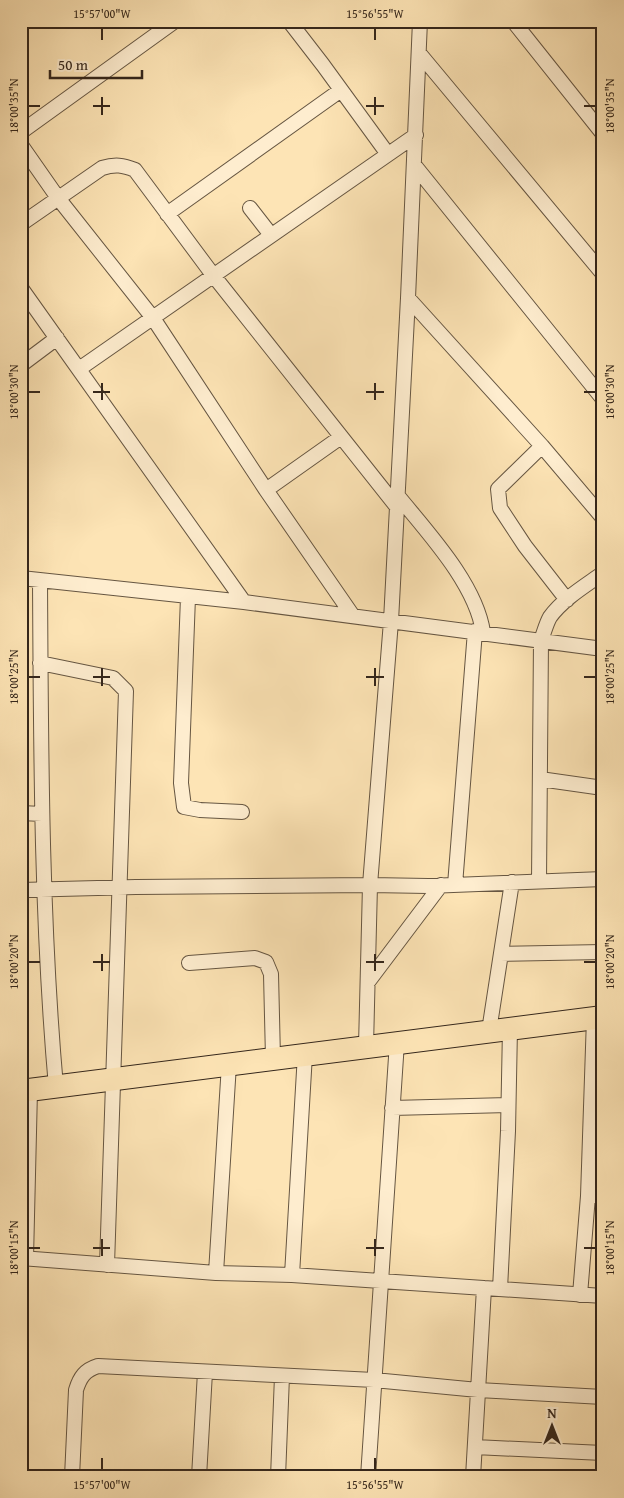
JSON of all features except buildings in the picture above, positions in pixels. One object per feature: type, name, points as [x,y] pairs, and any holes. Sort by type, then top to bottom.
[{"type":"main road","points":[[26,1091],[397,1042],[598,1018]]},
{"type":"street","points":[[21,132],[176,21]]},
{"type":"street","points":[[289,21],[387,154]]},
{"type":"street","points":[[366,1046],[370,885],[391,620],[420,53],[420,21]]},
{"type":"street","points":[[513,21],[603,134]]},
{"type":"street","points":[[420,53],[603,274]]},
{"type":"street","points":[[167,214],[341,90]]},
{"type":"street","points":[[79,369],[416,134]]},
{"type":"street","points":[[21,145],[58,198],[153,318],[266,490],[353,616]]},
{"type":"street","points":[[21,224],[102,168],[114,165],[135,170],[213,275],[341,437],[397,502],[429,533],[462,582],[481,619],[455,885]]},
{"type":"street","points":[[414,166],[603,399]]},
{"type":"street","points":[[250,208],[271,235]]},
{"type":"street","points":[[21,288],[244,602]]},
{"type":"street","points":[[408,298],[542,446],[603,518]]},
{"type":"street","points":[[21,365],[57,338]]},
{"type":"street","points":[[266,490],[341,437]]},
{"type":"street","points":[[542,446],[498,489],[500,508],[525,546],[566,600]]},
{"type":"street","points":[[539,881],[541,640],[549,619],[566,600],[603,573]]},
{"type":"street","points":[[21,578],[244,602],[603,649]]},
{"type":"street","points":[[40,580],[44,890],[50,1020],[56,1087]]},
{"type":"street","points":[[188,597],[181,783],[184,807],[200,810],[242,812]]},
{"type":"street","points":[[40,663],[113,678],[126,691],[107,1265]]},
{"type":"street","points":[[540,779],[603,788]]},
{"type":"street","points":[[21,813],[42,814]]},
{"type":"street","points":[[21,890],[455,885],[603,879]]},
{"type":"street","points":[[500,1289],[508,1105],[499,1029],[501,954],[512,882]]},
{"type":"street","points":[[368,982],[441,885]]},
{"type":"street","points":[[501,954],[603,952]]},
{"type":"street","points":[[189,963],[255,958],[266,962],[271,974],[273,1058]]},
{"type":"street","points":[[580,1294],[588,1196],[591,1079],[598,1018]]},
{"type":"street","points":[[368,1477],[397,1042]]},
{"type":"street","points":[[292,1275],[305,1054]]},
{"type":"street","points":[[216,1273],[229,1064]]},
{"type":"street","points":[[591,1079],[603,1088]]},
{"type":"street","points":[[26,1091],[24,1258],[216,1273],[292,1275],[603,1296]]},
{"type":"street","points":[[392,1108],[508,1105]]},
{"type":"street","points":[[588,1196],[603,1196]]},
{"type":"street","points":[[474,1477],[484,1288]]},
{"type":"street","points":[[72,1477],[76,1390],[79,1379],[88,1369],[98,1366],[374,1380],[478,1390],[603,1397]]},
{"type":"street","points":[[199,1477],[204,1372]]},
{"type":"street","points":[[278,1477],[282,1376]]},
{"type":"street","points":[[475,1447],[603,1453]]}]
